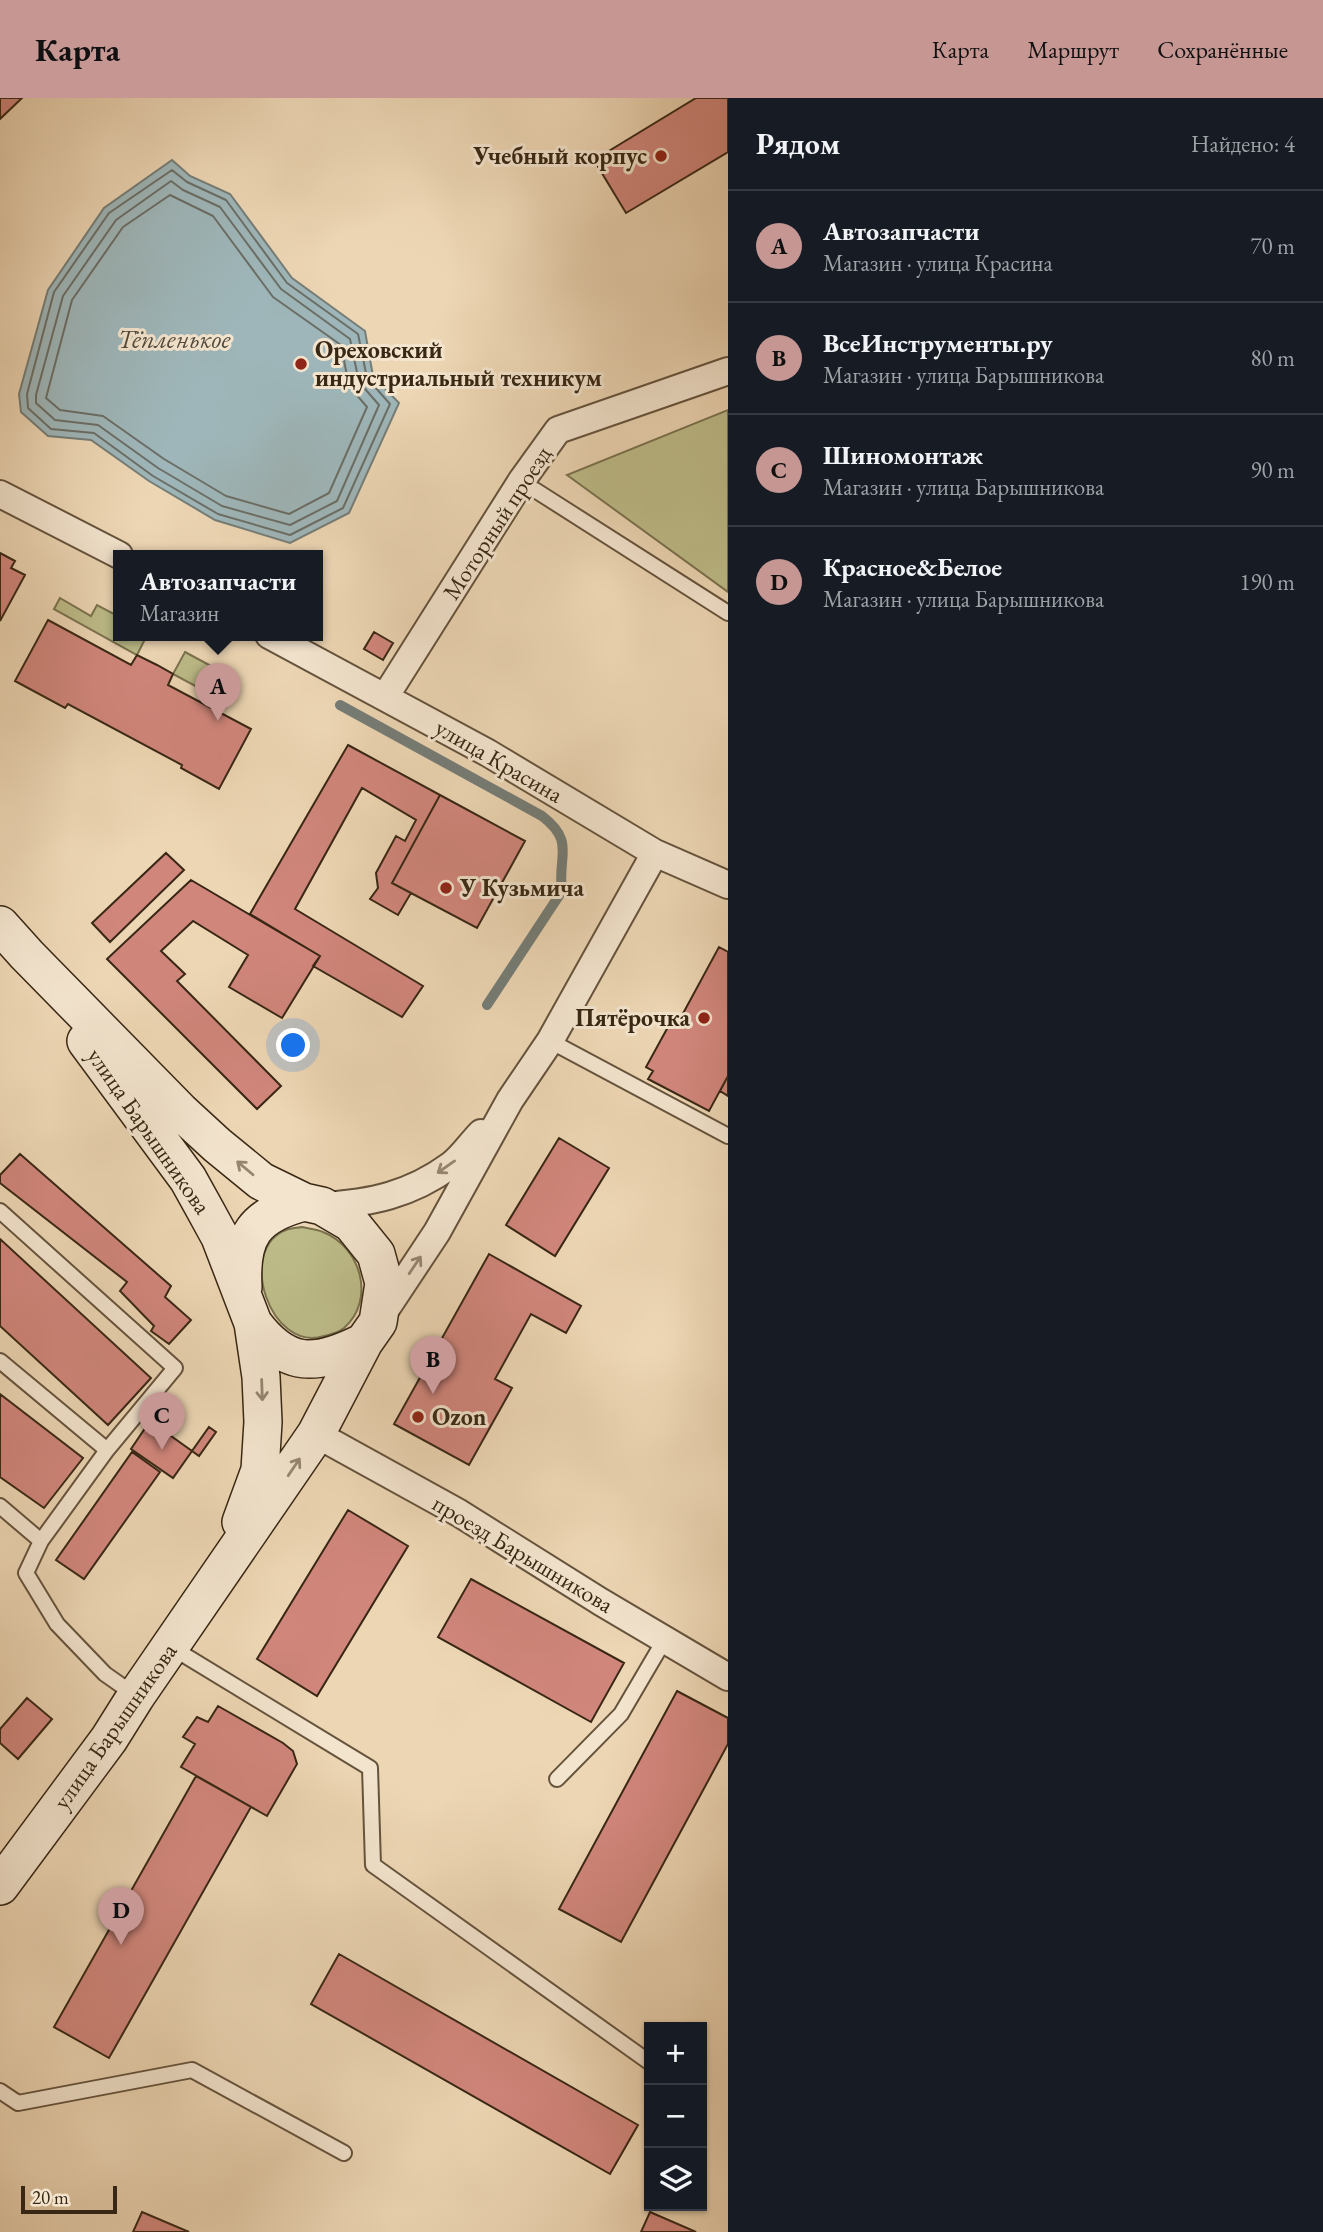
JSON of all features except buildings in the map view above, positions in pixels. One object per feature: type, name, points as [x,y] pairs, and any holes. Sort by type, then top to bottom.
[{"type":"main road","name":"улица Барышникова","points":[[0,925],[180,1111],[261,1181],[351,1223],[376,1254],[384,1283],[371,1332],[316,1434],[109,1739],[0,1886]]},
{"type":"main road","name":"улица Барышникова","points":[[27,955],[105,1069],[188,1179],[220,1237],[248,1307],[261,1377],[263,1422],[260,1470],[226,1563]]},
{"type":"main road","points":[[313,1204],[280,1208],[262,1220],[248,1239],[242,1262],[248,1307],[268,1343],[287,1354],[314,1360],[338,1355],[371,1332]]},
{"type":"street","name":"Моторный проезд","points":[[385,697],[522,480],[558,430],[728,371]]},
{"type":"street","points":[[0,494],[113,552]]},
{"type":"street","name":"улица Красина","points":[[280,641],[488,753],[655,853],[728,886]]},
{"type":"street","points":[[313,1204],[363,1203],[392,1196],[453,1164],[510,1100],[550,1041],[655,853]]},
{"type":"street","name":"улица Барышникова","points":[[371,1332],[437,1232],[510,1100]]},
{"type":"street","name":"проезд Барышникова","points":[[316,1434],[459,1513],[728,1677]]},
{"type":"lane","points":[[535,491],[728,613]]},
{"type":"lane","points":[[550,1041],[728,1136]]},
{"type":"lane","points":[[0,1211],[175,1368],[107,1450],[41,1542],[26,1573],[57,1624],[105,1674],[136,1696]]},
{"type":"lane","points":[[0,1361],[107,1450]]},
{"type":"lane","points":[[0,1506],[41,1542]]},
{"type":"lane","points":[[557,1779],[621,1714],[665,1639]]},
{"type":"lane","points":[[171,1647],[370,1768],[373,1865],[644,2058]]},
{"type":"lane","points":[[0,2091],[18,2103],[192,2070],[344,2152]]},
{"type":"shaded area","points":[[728,410],[728,592],[567,475]]},
{"type":"shaded area","points":[[60,598],[91,616],[97,605],[113,613],[113,641],[144,641],[137,655],[54,609]]},
{"type":"shaded area","points":[[185,652],[211,666],[199,688],[173,674]]},
{"type":"shaded area","points":[[302,1227],[320,1231],[336,1239],[347,1249],[360,1275],[360,1303],[354,1316],[342,1330],[324,1336],[305,1337],[288,1329],[275,1315],[266,1296],[262,1276],[263,1257],[271,1241],[286,1230]]},
{"type":"water","name":"Тёпленькое","points":[[172,160],[190,176],[230,194],[292,278],[365,331],[373,376],[399,403],[349,513],[290,543],[215,520],[149,481],[91,440],[48,436],[21,412],[19,394],[48,290],[104,208]]},
{"type":"waterway","points":[[340,705],[542,816],[559,834],[563,850],[562,891],[487,1005]]},
{"type":"place","name":"Учебный корпус","points":[[661,156]]},
{"type":"place","name":"Ореховский индустриальный техникум","points":[[301,364]]},
{"type":"place","name":"Автозапчасти","points":[[218,721]]},
{"type":"place","name":"У Кузьмича","points":[[446,888]]},
{"type":"place","name":"Пятёрочка","points":[[704,1018]]},
{"type":"place","name":"ВсеИнструменты.ру","points":[[433,1394]]},
{"type":"place","name":"Ozon","points":[[418,1417]]},
{"type":"place","name":"Шиномонтаж","points":[[162,1450]]},
{"type":"place","name":"Красное&Белое","points":[[121,1945]]}]
